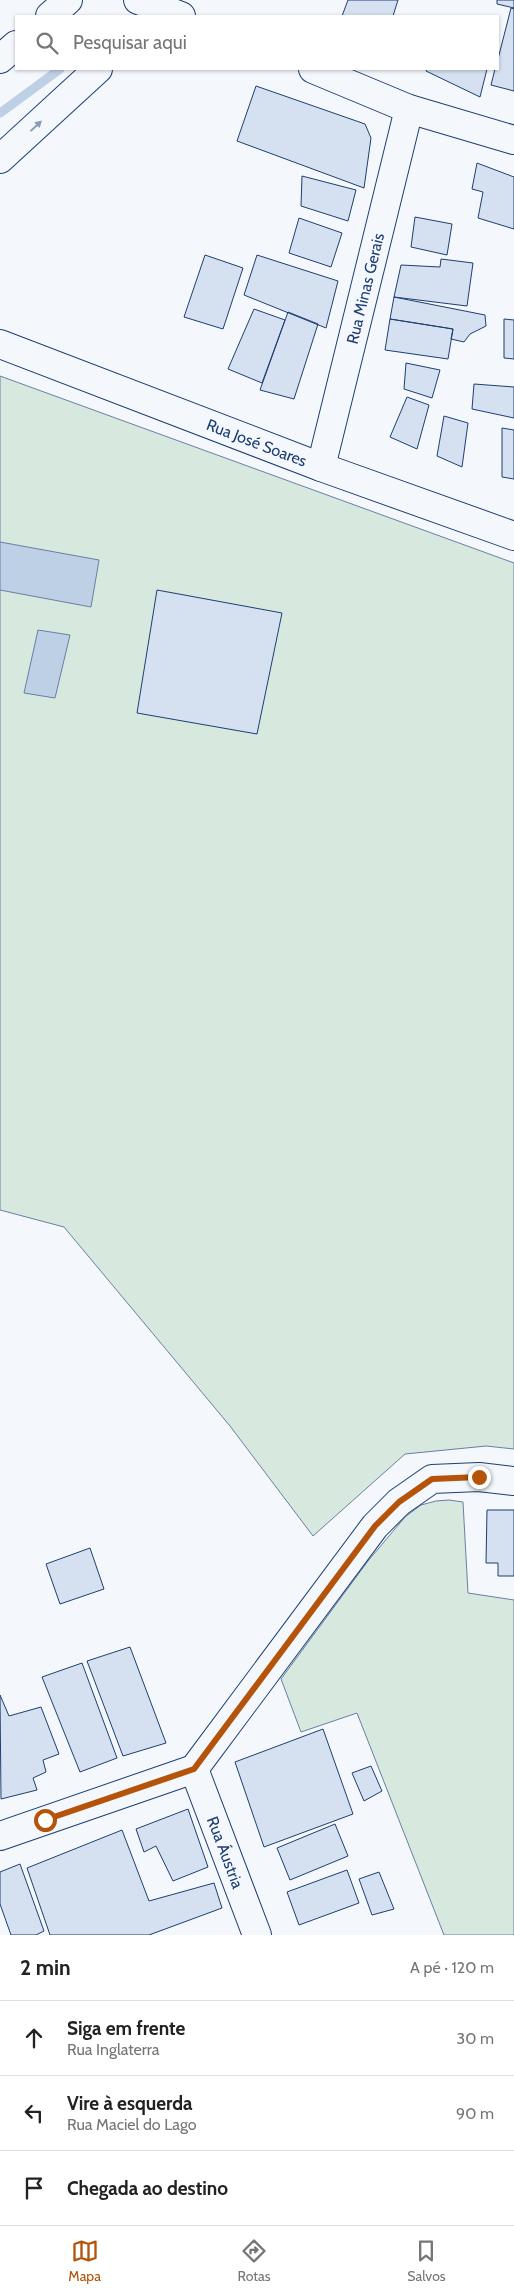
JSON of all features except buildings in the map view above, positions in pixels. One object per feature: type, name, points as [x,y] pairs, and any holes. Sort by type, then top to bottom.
[{"type":"street","points":[[51,15],[68,0]]},
{"type":"street","points":[[150,6],[178,15]]},
{"type":"street","points":[[0,59],[15,46]]},
{"type":"street","points":[[0,159],[97,70]]},
{"type":"street","points":[[314,70],[409,109],[514,140]]},
{"type":"street","name":"Rua Minas Gerais","points":[[321,467],[409,109]]},
{"type":"street","name":"Rua José Soares","points":[[0,344],[321,467],[514,536]]},
{"type":"street","points":[[0,1836],[194,1769],[375,1526],[399,1502],[432,1479],[479,1477],[514,1481]]},
{"type":"street","name":"Rua Áustria","points":[[194,1769],[257,1935]]},
{"type":"shaded area","points":[[0,376],[514,563],[514,1449],[486,1446],[405,1454],[313,1536],[230,1426],[64,1227],[0,1210]]},
{"type":"shaded area","points":[[449,1500],[463,1502],[468,1593],[514,1600],[514,1935],[444,1935],[357,1713],[301,1732],[281,1679],[368,1561],[405,1517],[421,1505]]},
{"type":"water","points":[[0,542],[99,560],[91,607],[0,590]]},
{"type":"water","points":[[38,630],[70,635],[55,698],[24,693]]},
{"type":"waterway","points":[[0,113],[59,70]]},
{"type":"route","points":[[45,1820],[194,1769],[375,1526],[399,1502],[432,1479],[479,1477]]}]
